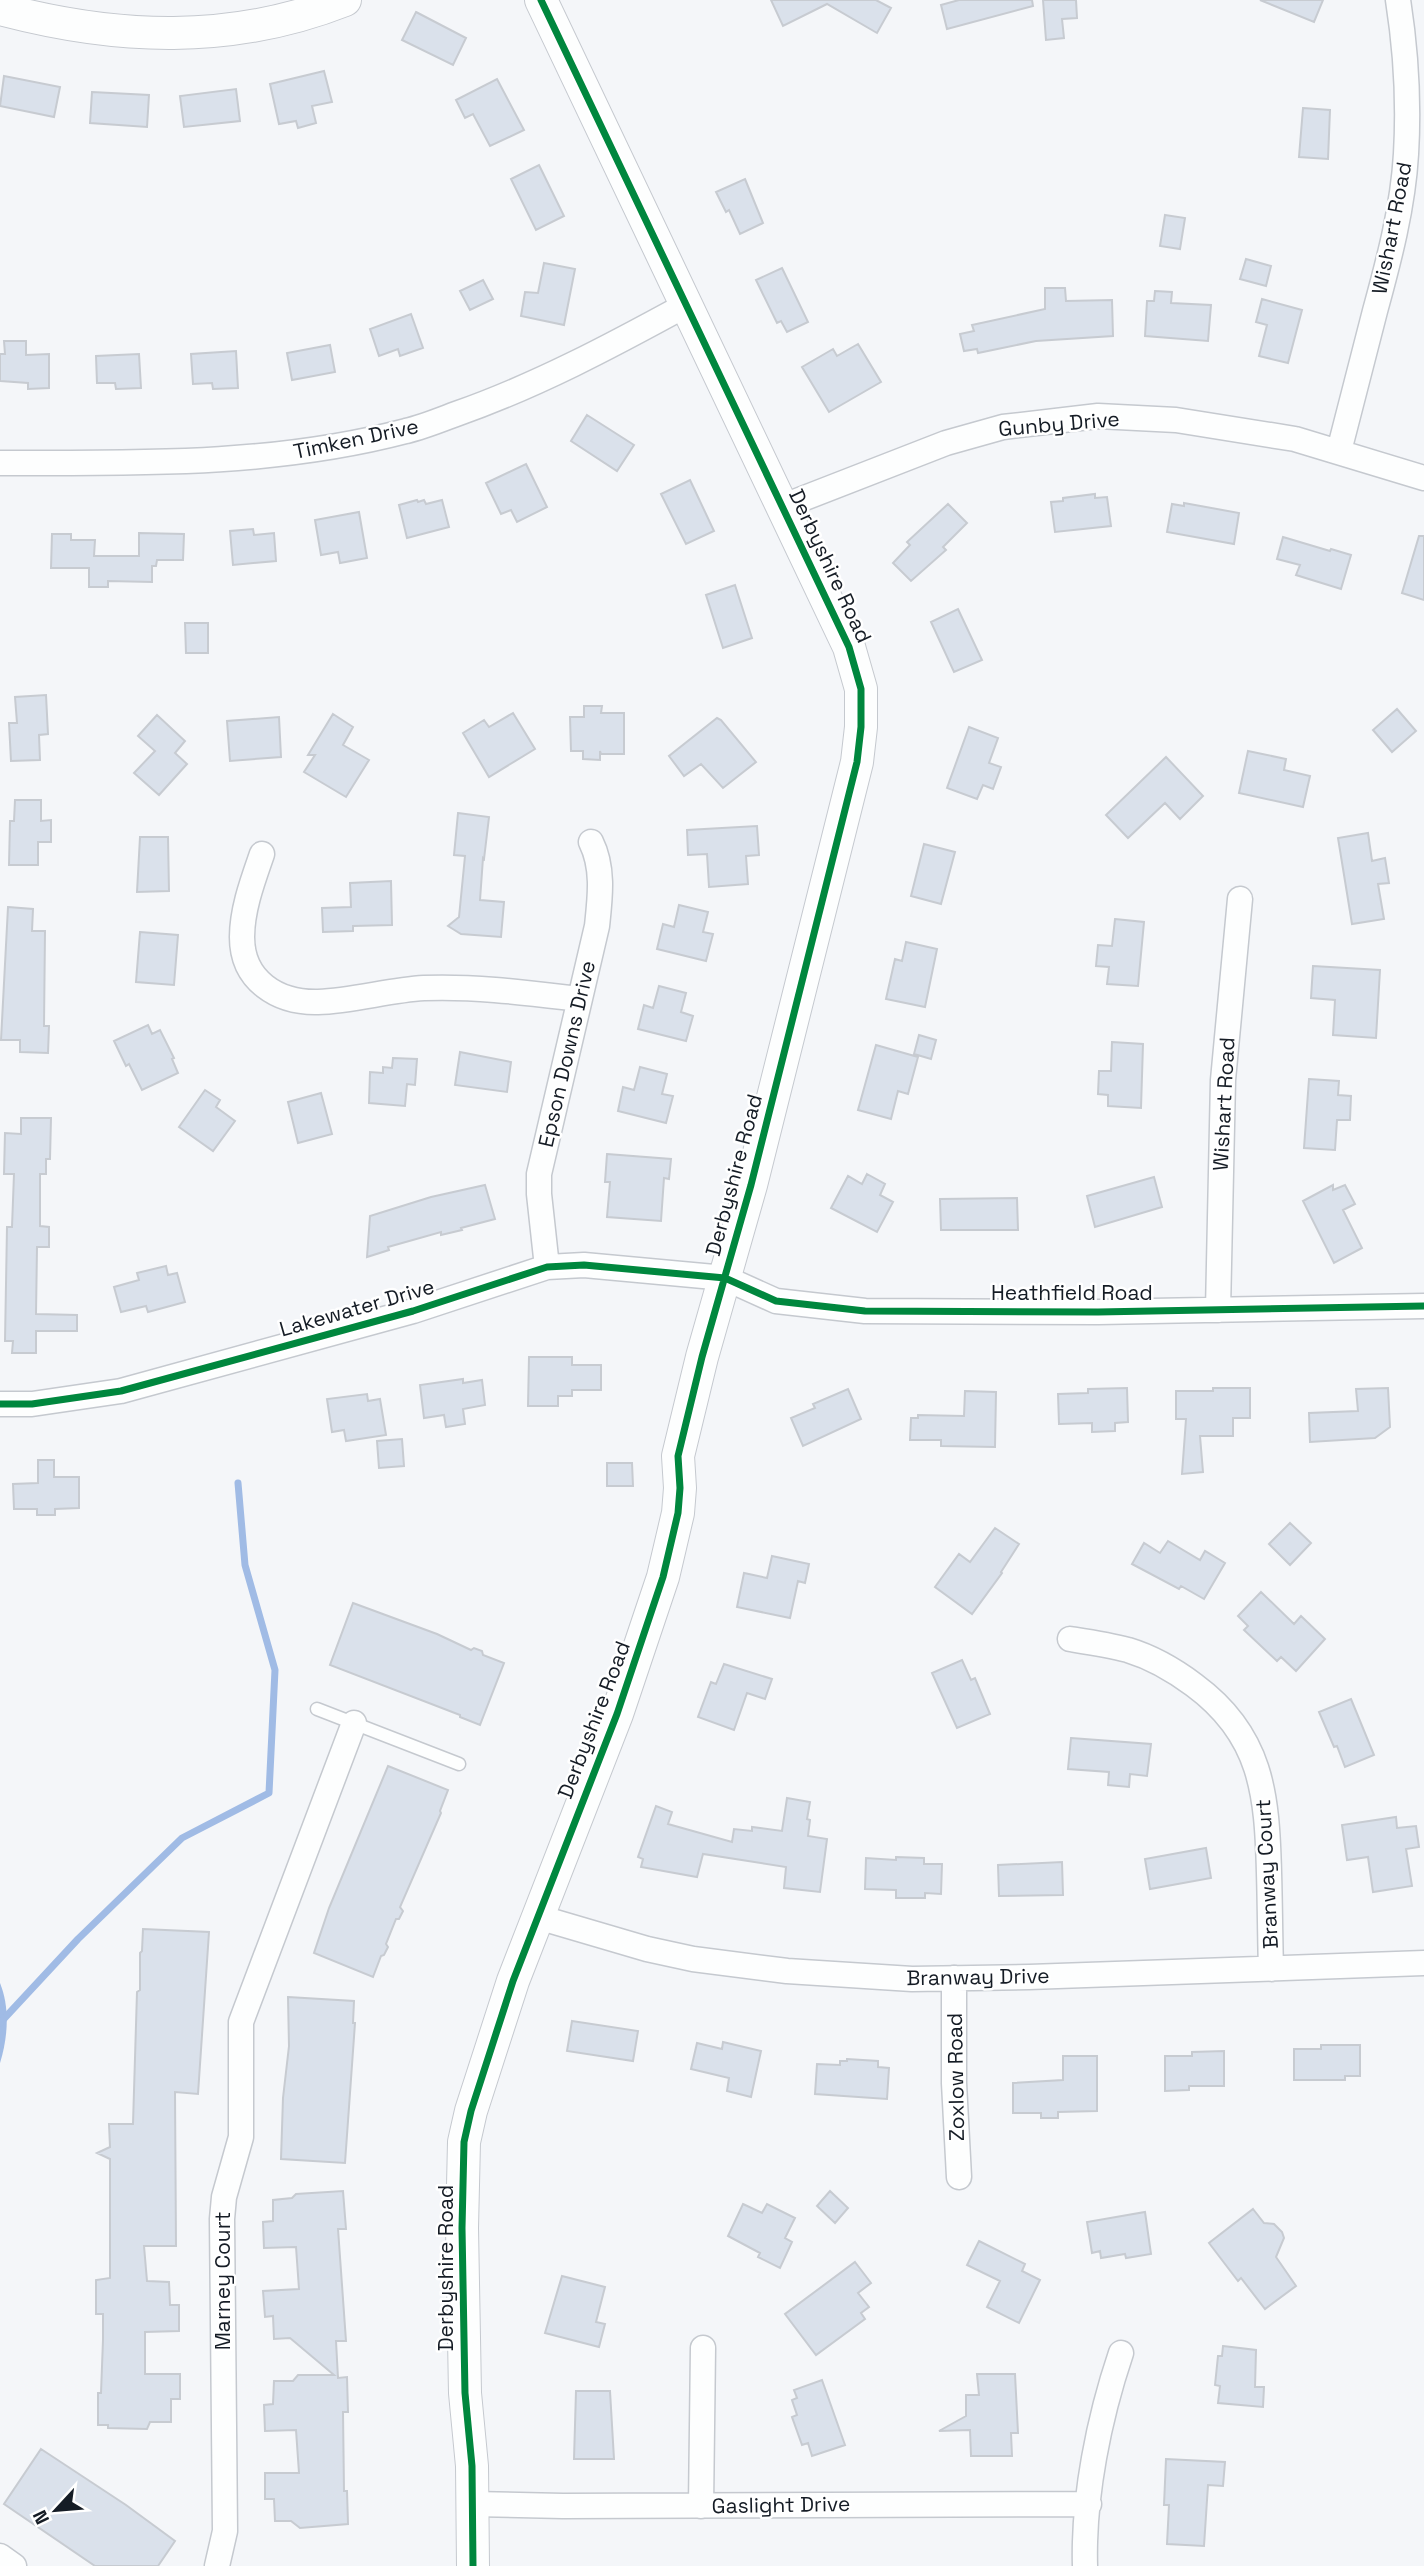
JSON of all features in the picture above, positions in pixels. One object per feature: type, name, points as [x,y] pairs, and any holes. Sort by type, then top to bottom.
[{"type":"street","points":[[0,9],[52,23],[118,32],[196,33],[271,24],[345,0]]},
{"type":"street","name":"Derbyshire Road","points":[[473,2566],[472,2466],[464,2380],[464,2142],[492,2046],[538,1917],[617,1714],[663,1577],[678,1513],[680,1488],[677,1456],[810,953],[857,762],[862,727],[861,690],[849,647],[541,0]]},
{"type":"street","name":"Wishart Road","points":[[1339,451],[1388,262],[1401,200],[1406,156],[1407,93],[1404,39],[1398,0]]},
{"type":"street","name":"Timken Drive","points":[[0,463],[203,462],[250,459],[328,448],[408,431],[500,399],[595,354],[686,305]]},
{"type":"street","name":"Gunby Drive","points":[[784,506],[946,443],[1003,427],[1098,416],[1176,420],[1295,439],[1424,478]]},
{"type":"street","name":"Epson Downs Drive","points":[[547,1267],[539,1174],[597,926],[599,863],[591,842]]},
{"type":"street","points":[[262,854],[250,889],[242,940],[255,978],[279,996],[319,1002],[414,989],[483,988],[579,999]]},
{"type":"street","name":"Wishart Road","points":[[1218,1310],[1223,1080],[1240,899]]},
{"type":"street","name":"Lakewater Drive","points":[[0,1404],[32,1404],[121,1391],[413,1311],[547,1267],[584,1265],[725,1278]]},
{"type":"street","name":"Heathfield Road","points":[[725,1278],[776,1301],[865,1311],[1218,1310],[1424,1306]]},
{"type":"street","name":"Branway Court","points":[[1070,1639],[1129,1650],[1169,1668],[1208,1695],[1239,1731],[1255,1763],[1268,1816],[1271,1969]]},
{"type":"street","name":"Marney Court","points":[[217,2566],[225,2531],[222,2219],[224,2197],[241,2137],[241,2022],[354,1723]]},
{"type":"street","name":"Branway Drive","points":[[538,1917],[648,1949],[693,1959],[787,1971],[912,1979],[1424,1963]]},
{"type":"street","name":"Zoxlow Road","points":[[954,1978],[954,2083],[959,2176]]},
{"type":"street","points":[[701,2506],[703,2348]]},
{"type":"street","points":[[1085,2566],[1092,2473],[1108,2393],[1121,2353]]},
{"type":"street","name":"Gaslight Drive","points":[[473,2504],[1089,2504]]},
{"type":"street","points":[[0,2556],[15,2566]]},
{"type":"lane","points":[[317,1709],[459,1764]]},
{"type":"water","points":[[0,1983],[7,2023],[0,2063]]},
{"type":"building","points":[[771,0],[876,0],[891,8],[877,33],[827,4],[783,26]]},
{"type":"building","points":[[959,0],[1032,0],[1033,6],[947,29],[941,5]]},
{"type":"building","points":[[1043,0],[1076,0],[1077,18],[1062,19],[1064,38],[1046,40]]},
{"type":"building","points":[[1260,0],[1323,0],[1314,22]]},
{"type":"building","points":[[416,12],[466,38],[453,65],[402,40]]},
{"type":"building","points":[[324,71],[332,102],[312,106],[316,123],[298,128],[296,121],[279,124],[270,84]]},
{"type":"building","points":[[4,76],[60,87],[54,117],[0,106]]},
{"type":"building","points":[[497,79],[524,130],[490,146],[473,114],[465,118],[456,100]]},
{"type":"building","points":[[236,89],[240,121],[184,127],[180,96]]},
{"type":"building","points":[[92,92],[149,95],[147,127],[90,123]]},
{"type":"building","points":[[1303,108],[1330,110],[1328,159],[1299,157]]},
{"type":"building","points":[[539,165],[564,216],[536,230],[511,179]]},
{"type":"building","points":[[745,179],[763,223],[740,234],[729,210],[726,212],[716,192]]},
{"type":"building","points":[[1165,215],[1185,218],[1180,249],[1160,246]]},
{"type":"building","points":[[1246,259],[1271,266],[1266,286],[1240,279]]},
{"type":"building","points":[[544,263],[575,269],[564,325],[521,316],[525,292],[538,293]]},
{"type":"building","points":[[782,268],[808,322],[787,332],[781,321],[777,323],[756,280]]},
{"type":"building","points":[[483,280],[493,299],[470,310],[460,291]]},
{"type":"building","points":[[1045,288],[1065,288],[1066,301],[1112,300],[1113,336],[1036,341],[978,353],[977,349],[964,351],[960,334],[974,331],[972,325],[1045,309]]},
{"type":"building","points":[[1155,291],[1172,292],[1171,303],[1211,305],[1208,341],[1145,336],[1147,301],[1154,301]]},
{"type":"building","points":[[1262,299],[1302,310],[1288,363],[1259,356],[1267,325],[1256,322]]},
{"type":"building","points":[[411,314],[423,348],[400,356],[398,349],[379,356],[370,329]]},
{"type":"building","points":[[4,341],[26,341],[26,355],[49,354],[49,388],[28,389],[28,383],[0,381],[0,354],[5,354]]},
{"type":"building","points":[[858,344],[881,382],[829,412],[802,367],[833,349],[837,356]]},
{"type":"building","points":[[330,345],[335,372],[292,380],[287,353]]},
{"type":"building","points":[[236,351],[238,388],[213,389],[212,383],[193,384],[191,354]]},
{"type":"building","points":[[139,354],[141,388],[116,389],[115,383],[97,383],[96,356]]},
{"type":"building","points":[[587,415],[634,445],[617,471],[571,441]]},
{"type":"building","points":[[526,464],[547,507],[517,522],[511,510],[501,514],[486,483]]},
{"type":"building","points":[[690,480],[714,531],[686,544],[661,494]]},
{"type":"building","points":[[1095,494],[1095,498],[1107,497],[1111,526],[1055,532],[1051,502]]},
{"type":"building","points":[[424,500],[426,504],[442,500],[449,527],[407,538],[399,505]]},
{"type":"building","points":[[1184,503],[1239,513],[1234,544],[1167,532],[1172,504],[1184,506]]},
{"type":"building","points":[[948,504],[967,523],[943,547],[946,550],[911,581],[893,563],[910,545],[907,542]]},
{"type":"building","points":[[359,512],[367,558],[340,563],[338,552],[321,555],[315,520]]},
{"type":"building","points":[[253,529],[254,535],[274,533],[276,561],[233,565],[230,531]]},
{"type":"building","points":[[139,533],[184,534],[183,560],[157,560],[156,566],[152,566],[152,582],[108,581],[108,587],[89,587],[89,568],[51,568],[52,534],[71,534],[71,540],[95,540],[94,556],[139,556]]},
{"type":"building","points":[[1419,536],[1424,536],[1424,600],[1402,593]]},
{"type":"building","points":[[1283,537],[1351,555],[1341,589],[1296,575],[1300,565],[1277,559]]},
{"type":"building","points":[[735,585],[752,638],[723,648],[706,595]]},
{"type":"building","points":[[958,609],[982,660],[954,672],[931,622]]},
{"type":"building","points":[[185,623],[208,623],[208,653],[186,653]]},
{"type":"building","points":[[46,695],[48,734],[39,735],[40,760],[11,761],[9,723],[17,723],[15,697]]},
{"type":"building","points":[[584,706],[602,706],[601,713],[624,713],[624,754],[601,754],[600,751],[600,760],[583,759],[583,751],[571,751],[570,717],[584,717]]},
{"type":"building","points":[[1397,709],[1416,731],[1392,752],[1373,730]]},
{"type":"building","points":[[513,713],[535,749],[489,777],[463,733],[484,720],[489,727]]},
{"type":"building","points":[[333,714],[353,727],[343,745],[369,760],[346,797],[304,772],[315,755],[308,755]]},
{"type":"building","points":[[157,715],[185,741],[175,753],[187,764],[159,795],[134,773],[155,751],[138,736]]},
{"type":"building","points":[[279,717],[281,757],[230,761],[227,721]]},
{"type":"building","points":[[717,718],[756,762],[723,788],[701,764],[684,776],[669,756]]},
{"type":"building","points":[[969,727],[998,738],[989,763],[1001,767],[993,789],[983,785],[977,799],[947,788]]},
{"type":"building","points":[[1248,751],[1286,759],[1284,770],[1310,776],[1303,807],[1239,793]]},
{"type":"building","points":[[1166,757],[1203,796],[1180,819],[1165,803],[1128,838],[1106,815]]},
{"type":"building","points":[[15,800],[41,800],[41,821],[51,820],[51,842],[38,842],[38,865],[9,865],[10,821],[14,821]]},
{"type":"building","points":[[458,813],[489,817],[480,900],[504,902],[501,937],[461,934],[448,926],[459,917],[465,856],[454,855]]},
{"type":"building","points":[[757,826],[759,855],[746,856],[748,884],[709,887],[707,854],[688,855],[687,830]]},
{"type":"building","points":[[1368,833],[1372,861],[1385,858],[1389,883],[1378,884],[1384,919],[1352,924],[1338,838]]},
{"type":"building","points":[[140,837],[168,837],[169,891],[137,892]]},
{"type":"building","points":[[924,844],[955,852],[941,904],[911,896]]},
{"type":"building","points":[[391,881],[392,925],[353,926],[353,931],[323,932],[322,908],[351,907],[350,883]]},
{"type":"building","points":[[679,905],[708,912],[703,932],[713,934],[706,961],[657,949],[663,924],[674,927]]},
{"type":"building","points":[[8,907],[33,909],[32,931],[45,931],[44,1026],[49,1026],[48,1053],[20,1052],[20,1040],[1,1040]]},
{"type":"building","points":[[1115,919],[1144,922],[1138,986],[1107,984],[1109,967],[1096,966],[1098,945],[1112,946]]},
{"type":"building","points":[[140,932],[178,935],[174,985],[136,982]]},
{"type":"building","points":[[906,942],[937,949],[925,1007],[886,999],[895,959],[902,961]]},
{"type":"building","points":[[1313,966],[1380,970],[1376,1038],[1333,1035],[1335,1000],[1311,998]]},
{"type":"building","points":[[659,986],[686,993],[681,1012],[693,1016],[686,1041],[638,1029],[644,1005],[653,1008]]},
{"type":"building","points":[[148,1025],[152,1034],[160,1030],[174,1058],[172,1059],[178,1073],[142,1090],[114,1041]]},
{"type":"building","points":[[919,1035],[936,1040],[931,1059],[914,1054]]},
{"type":"building","points":[[1112,1042],[1143,1044],[1141,1108],[1108,1106],[1108,1095],[1098,1094],[1099,1071],[1111,1071]]},
{"type":"building","points":[[876,1045],[918,1057],[908,1094],[898,1091],[891,1119],[858,1110]]},
{"type":"building","points":[[460,1052],[511,1062],[507,1092],[455,1085]]},
{"type":"building","points":[[393,1058],[417,1059],[415,1085],[407,1084],[405,1106],[369,1103],[370,1072],[383,1073],[383,1067],[392,1068]]},
{"type":"building","points":[[640,1067],[667,1074],[662,1094],[673,1096],[666,1123],[618,1111],[623,1087],[634,1090]]},
{"type":"building","points":[[1309,1079],[1339,1081],[1338,1095],[1351,1096],[1350,1120],[1337,1120],[1335,1150],[1304,1148]]},
{"type":"building","points":[[205,1090],[220,1100],[216,1107],[235,1121],[213,1151],[179,1127]]},
{"type":"building","points":[[321,1093],[332,1134],[298,1143],[288,1102]]},
{"type":"building","points":[[21,1118],[51,1118],[50,1159],[46,1159],[46,1174],[40,1174],[40,1226],[49,1227],[49,1247],[37,1247],[36,1314],[77,1315],[77,1331],[36,1331],[36,1353],[12,1353],[13,1341],[5,1341],[7,1227],[12,1227],[14,1174],[4,1174],[5,1133],[21,1134]]},
{"type":"building","points":[[607,1154],[671,1159],[669,1179],[664,1178],[661,1221],[607,1217],[610,1182],[605,1182]]},
{"type":"building","points":[[867,1174],[885,1184],[880,1195],[893,1202],[877,1232],[831,1208],[848,1176],[862,1184]]},
{"type":"building","points":[[1154,1177],[1162,1207],[1095,1227],[1087,1196]]},
{"type":"building","points":[[485,1185],[495,1219],[461,1228],[462,1230],[441,1235],[441,1232],[388,1247],[389,1250],[367,1257],[370,1216],[431,1197]]},
{"type":"building","points":[[1333,1185],[1333,1190],[1345,1185],[1355,1204],[1343,1210],[1362,1248],[1334,1263],[1303,1201]]},
{"type":"building","points":[[1017,1198],[1018,1230],[941,1230],[940,1199]]},
{"type":"building","points":[[166,1266],[168,1275],[177,1273],[185,1302],[148,1312],[146,1306],[121,1312],[114,1287],[139,1280],[137,1273]]},
{"type":"building","points":[[529,1357],[572,1357],[572,1365],[601,1365],[601,1390],[572,1390],[572,1396],[558,1396],[558,1406],[528,1406]]},
{"type":"building","points":[[463,1379],[463,1383],[482,1380],[485,1405],[463,1409],[465,1424],[446,1427],[444,1415],[424,1418],[420,1385]]},
{"type":"building","points":[[1127,1388],[1128,1422],[1115,1423],[1115,1431],[1092,1432],[1092,1423],[1059,1424],[1058,1394],[1088,1393],[1088,1389]]},
{"type":"building","points":[[1213,1388],[1250,1388],[1250,1418],[1233,1418],[1233,1436],[1200,1436],[1203,1472],[1182,1474],[1186,1419],[1176,1419],[1176,1391],[1213,1391]]},
{"type":"building","points":[[1388,1388],[1390,1427],[1375,1438],[1310,1442],[1309,1413],[1358,1411],[1356,1389]]},
{"type":"building","points":[[848,1389],[861,1419],[803,1446],[791,1418],[815,1408],[813,1404]]},
{"type":"building","points":[[965,1391],[996,1392],[995,1447],[941,1446],[941,1440],[910,1440],[911,1418],[918,1418],[918,1415],[964,1416]]},
{"type":"building","points":[[367,1394],[368,1401],[380,1399],[386,1435],[346,1441],[344,1430],[332,1432],[327,1399]]},
{"type":"building","points":[[402,1439],[404,1466],[379,1468],[377,1441]]},
{"type":"building","points":[[38,1460],[54,1460],[54,1477],[79,1477],[79,1508],[55,1509],[55,1515],[37,1515],[37,1509],[14,1509],[13,1484],[38,1483]]},
{"type":"building","points":[[607,1463],[632,1463],[633,1486],[607,1486]]},
{"type":"building","points":[[1290,1523],[1311,1543],[1290,1565],[1269,1544]]},
{"type":"building","points":[[995,1528],[1019,1544],[972,1614],[935,1587],[959,1554],[970,1562]]},
{"type":"building","points":[[1168,1541],[1200,1560],[1205,1551],[1225,1563],[1204,1599],[1132,1564],[1144,1543],[1160,1553]]},
{"type":"building","points":[[772,1556],[809,1564],[805,1583],[798,1581],[790,1618],[737,1607],[744,1573],[767,1578]]},
{"type":"building","points":[[1261,1592],[1294,1624],[1301,1616],[1325,1639],[1296,1671],[1281,1657],[1277,1661],[1244,1630],[1248,1626],[1238,1616]]},
{"type":"building","points":[[353,1603],[437,1634],[471,1650],[474,1648],[482,1651],[483,1655],[504,1663],[480,1725],[330,1665]]},
{"type":"building","points":[[962,1660],[971,1680],[975,1678],[990,1714],[957,1728],[932,1673]]},
{"type":"building","points":[[724,1664],[772,1679],[765,1699],[747,1693],[734,1730],[698,1717],[711,1682],[716,1684]]},
{"type":"building","points":[[1351,1699],[1374,1755],[1345,1767],[1319,1712]]},
{"type":"building","points":[[1071,1738],[1151,1744],[1147,1776],[1130,1774],[1129,1787],[1108,1785],[1109,1772],[1068,1769]]},
{"type":"building","points":[[388,1766],[448,1790],[441,1813],[400,1907],[403,1911],[399,1919],[396,1919],[386,1944],[388,1947],[381,1956],[373,1977],[314,1953],[329,1908]]},
{"type":"building","points":[[787,1798],[810,1802],[808,1836],[827,1839],[820,1892],[784,1888],[786,1867],[703,1854],[697,1877],[641,1867],[643,1859],[638,1857],[656,1806],[672,1812],[668,1824],[732,1842],[734,1829],[752,1831],[752,1827],[782,1831]]},
{"type":"building","points":[[1396,1817],[1397,1828],[1416,1826],[1419,1847],[1406,1849],[1412,1886],[1373,1892],[1368,1857],[1347,1860],[1342,1825]]},
{"type":"building","points":[[1206,1848],[1211,1878],[1150,1889],[1145,1859]]},
{"type":"building","points":[[896,1857],[924,1858],[924,1864],[942,1864],[941,1894],[925,1893],[925,1898],[896,1898],[896,1890],[865,1889],[866,1858],[896,1860]]},
{"type":"building","points":[[1062,1862],[1063,1895],[999,1896],[998,1865]]},
{"type":"building","points":[[143,1929],[209,1932],[198,2094],[175,2092],[176,2246],[144,2246],[147,2281],[169,2282],[170,2305],[179,2305],[179,2331],[145,2332],[145,2374],[180,2374],[180,2399],[171,2399],[171,2422],[150,2422],[147,2429],[108,2428],[108,2425],[98,2425],[103,2314],[96,2314],[96,2280],[110,2278],[110,2159],[97,2153],[110,2147],[109,2124],[133,2124],[137,1992],[140,1990]]},
{"type":"building","points":[[288,1997],[354,2001],[355,2023],[345,2163],[281,2159],[283,2098],[289,2046]]},
{"type":"building","points":[[572,2021],[638,2031],[633,2061],[567,2051]]},
{"type":"building","points":[[723,2042],[761,2051],[751,2097],[727,2091],[729,2078],[691,2069],[697,2043],[722,2049]]},
{"type":"building","points":[[1321,2045],[1360,2045],[1360,2076],[1345,2076],[1345,2080],[1294,2080],[1294,2049],[1321,2049]]},
{"type":"building","points":[[1224,2051],[1224,2086],[1189,2086],[1189,2090],[1165,2091],[1165,2056],[1192,2056],[1192,2052]]},
{"type":"building","points":[[1063,2056],[1097,2056],[1097,2111],[1058,2112],[1058,2118],[1041,2118],[1041,2113],[1013,2113],[1013,2083],[1063,2080]]},
{"type":"building","points":[[840,2061],[878,2061],[878,2067],[889,2068],[887,2099],[815,2094],[817,2064],[840,2065]]},
{"type":"building","points":[[343,2191],[346,2229],[338,2229],[346,2341],[336,2341],[338,2378],[347,2377],[348,2412],[343,2412],[344,2491],[347,2491],[348,2524],[300,2528],[291,2521],[275,2521],[274,2499],[265,2499],[265,2473],[299,2473],[296,2430],[265,2431],[264,2405],[273,2404],[274,2381],[293,2381],[298,2375],[334,2375],[290,2338],[274,2339],[273,2316],[265,2317],[263,2291],[299,2289],[296,2247],[264,2248],[263,2222],[273,2221],[273,2200],[292,2198],[296,2194]]},
{"type":"building","points":[[830,2191],[848,2208],[835,2223],[817,2206]]},
{"type":"building","points":[[743,2204],[762,2213],[767,2204],[795,2218],[785,2238],[792,2242],[780,2268],[758,2257],[760,2253],[728,2236]]},
{"type":"building","points":[[1253,2209],[1264,2223],[1274,2224],[1282,2232],[1284,2238],[1276,2257],[1296,2286],[1265,2309],[1241,2278],[1238,2281],[1209,2243]]},
{"type":"building","points":[[1145,2212],[1151,2254],[1101,2258],[1100,2251],[1092,2253],[1087,2222]]},
{"type":"building","points":[[979,2241],[1025,2264],[1022,2271],[1040,2280],[1019,2323],[987,2307],[1000,2281],[967,2265]]},
{"type":"building","points":[[855,2262],[871,2283],[858,2293],[869,2307],[861,2313],[865,2319],[816,2355],[785,2314]]},
{"type":"building","points":[[562,2276],[605,2287],[596,2322],[605,2324],[599,2347],[545,2333]]},
{"type":"building","points":[[1223,2346],[1256,2350],[1255,2387],[1264,2387],[1263,2407],[1218,2403],[1220,2386],[1215,2385],[1218,2356],[1222,2356]]},
{"type":"building","points":[[977,2374],[1015,2374],[1018,2433],[1011,2433],[1012,2456],[971,2456],[970,2430],[939,2431],[966,2416],[966,2395],[979,2395]]},
{"type":"building","points":[[822,2380],[845,2445],[812,2456],[808,2443],[802,2445],[792,2417],[797,2415],[792,2400],[797,2398],[794,2390]]},
{"type":"building","points":[[576,2391],[610,2391],[614,2459],[574,2459]]},
{"type":"building","points":[[41,2449],[175,2541],[158,2566],[95,2566],[4,2504]]},
{"type":"building","points":[[1166,2459],[1225,2462],[1223,2486],[1208,2485],[1204,2546],[1167,2544],[1169,2505],[1164,2505]]},
{"type":"waterway","points":[[0,2023],[78,1939],[182,1838],[269,1793],[275,1670],[245,1565],[238,1483]]},
{"type":"cycle path","points":[[473,2566],[472,2466],[465,2393],[462,2228],[464,2142],[471,2111],[513,1981],[617,1714],[663,1577],[678,1513],[678,1456],[702,1357],[751,1185],[857,762],[861,727],[861,689],[849,647],[541,0]]},
{"type":"cycle path","points":[[0,1404],[32,1404],[121,1391],[413,1311],[547,1267],[584,1265],[725,1278],[776,1301],[865,1311],[1098,1312],[1424,1306]]}]
